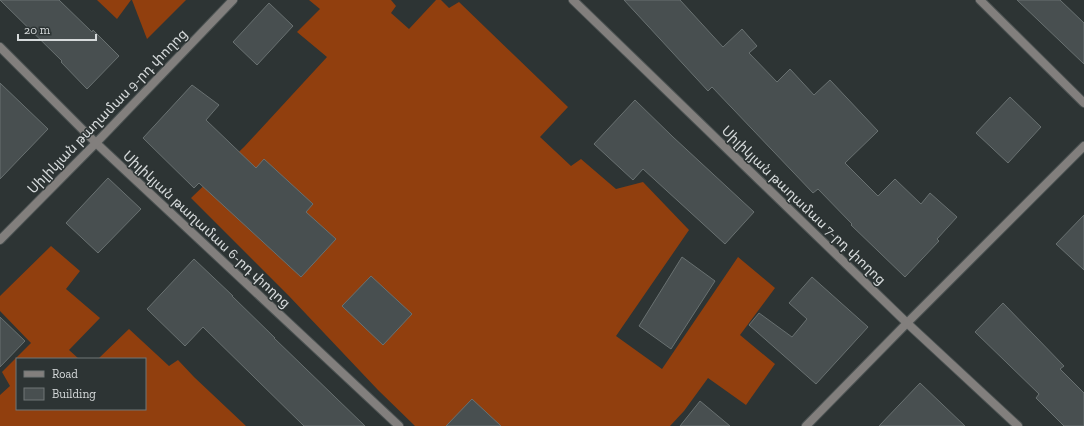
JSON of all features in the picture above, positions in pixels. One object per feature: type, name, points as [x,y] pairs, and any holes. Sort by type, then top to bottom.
[{"type":"street","name":"Սիլիկյան թաղամաս 9-րդ փողոց","points":[[0,240],[96,143],[233,0]]},
{"type":"street","name":"Սիլիկյան թաղամաս 7-րդ փողոց","points":[[573,0],[907,322],[1018,426]]},
{"type":"street","points":[[980,0],[1084,103]]},
{"type":"street","name":"Սիլիկյան թաղամաս 6-րդ փողոց","points":[[0,47],[96,143],[399,426]]},
{"type":"street","points":[[806,426],[907,322],[1084,146]]},
{"type":"shaded area","points":[[97,0],[131,0],[117,19]]},
{"type":"shaded area","points":[[132,0],[186,0],[147,39]]},
{"type":"shaded area","points":[[309,0],[391,0],[396,6],[391,13],[409,29],[436,0],[441,0],[449,8],[459,2],[568,107],[540,137],[571,166],[581,159],[616,189],[643,182],[689,230],[616,336],[662,369],[738,257],[775,288],[740,335],[775,364],[746,405],[708,378],[684,411],[670,426],[415,426],[378,390],[289,296],[191,198],[244,147],[327,57],[297,32],[320,9]]},
{"type":"shaded area","points":[[51,246],[80,271],[66,289],[100,318],[69,350],[78,358],[16,358],[31,343],[0,311],[0,296]]},
{"type":"shaded area","points":[[129,329],[169,366],[178,360],[246,426],[0,426],[0,395],[10,386],[2,372],[16,358],[16,410],[146,410],[146,358],[99,358]]},
{"type":"building","points":[[0,0],[59,0],[92,32],[93,30],[119,56],[87,89],[61,62],[62,61]]},
{"type":"building","points":[[624,0],[680,0],[723,47],[742,29],[757,46],[749,53],[777,82],[790,69],[814,95],[830,80],[878,131],[845,163],[878,196],[895,179],[921,204],[930,193],[957,217],[937,239],[939,241],[905,277],[851,225],[852,224],[818,189],[813,193],[712,87],[708,91]]},
{"type":"building","points":[[1017,0],[1060,0],[1084,23],[1084,64]]},
{"type":"building","points":[[269,3],[293,26],[257,65],[233,42]]},
{"type":"building","points":[[0,83],[48,129],[0,179]]},
{"type":"building","points":[[192,85],[219,105],[206,120],[256,168],[264,159],[313,204],[306,212],[336,239],[301,277],[199,183],[194,188],[143,138]]},
{"type":"building","points":[[1010,97],[1041,127],[1008,163],[976,133]]},
{"type":"building","points":[[635,100],[754,212],[725,244],[643,169],[633,180],[594,144]]},
{"type":"building","points":[[108,178],[141,209],[98,253],[66,223]]},
{"type":"building","points":[[1084,215],[1084,270],[1056,244]]},
{"type":"building","points":[[682,257],[715,281],[671,349],[639,326]]},
{"type":"building","points":[[194,259],[365,426],[304,426],[203,327],[185,346],[147,309]]},
{"type":"building","points":[[371,276],[412,314],[383,345],[342,306]]},
{"type":"building","points":[[812,277],[868,327],[816,384],[749,325],[759,313],[792,337],[807,319],[789,303]]},
{"type":"building","points":[[1003,303],[1064,366],[1060,369],[1084,393],[1084,426],[1064,426],[1036,398],[1039,394],[975,332]]},
{"type":"building","points":[[0,317],[25,341],[0,367]]},
{"type":"building","points":[[920,383],[965,426],[879,426]]},
{"type":"building","points":[[472,399],[501,426],[446,426]]},
{"type":"building","points":[[700,401],[730,426],[680,426]]}]
